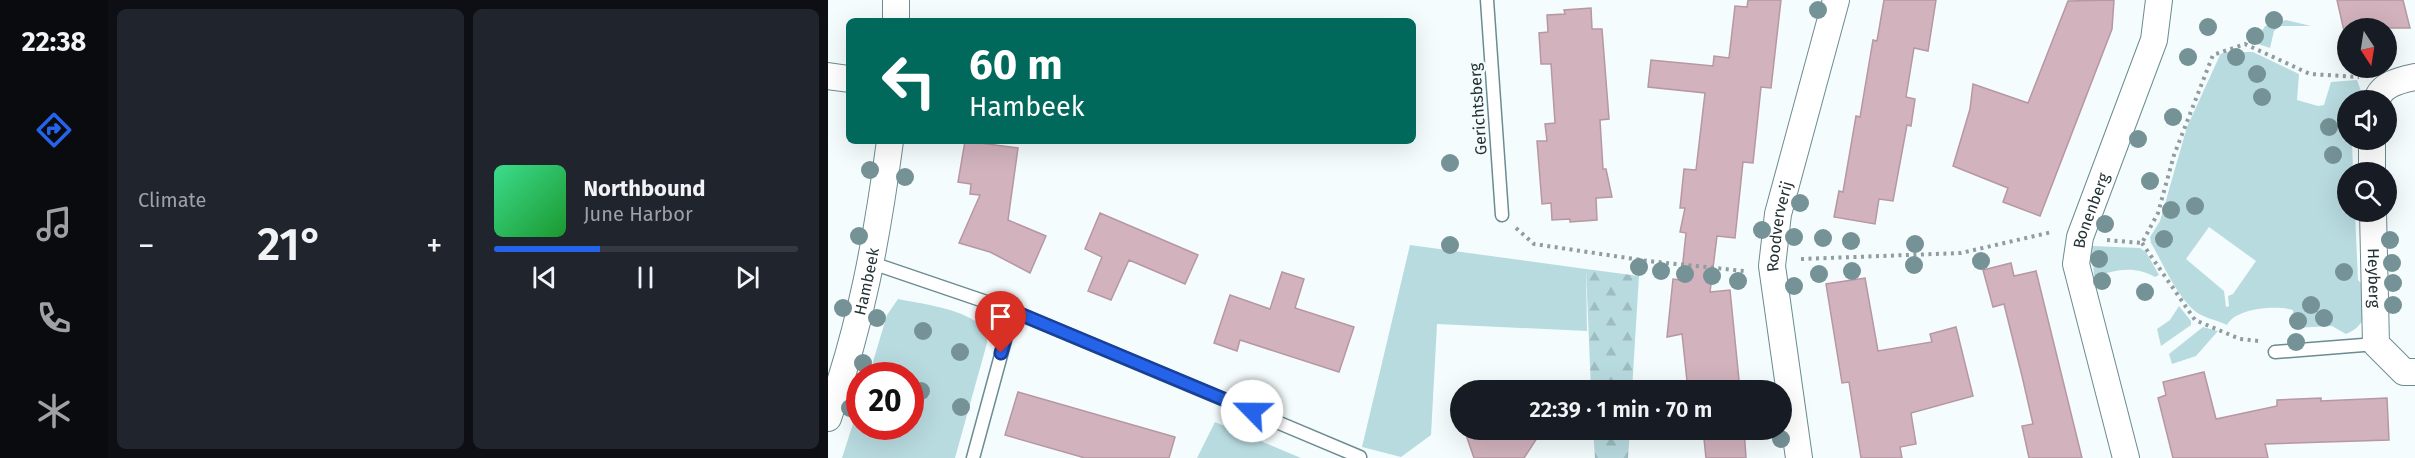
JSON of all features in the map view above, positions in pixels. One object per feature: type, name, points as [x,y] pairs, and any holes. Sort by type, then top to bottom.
[{"type":"street","points":[[896,0],[896,18]]},
{"type":"street","name":"Roodververij","points":[[1799,458],[1772,266],[1778,214],[1836,0]]},
{"type":"street","name":"Bonenberg","points":[[2126,458],[2076,264],[2080,237],[2154,40],[2159,0]]},
{"type":"street","points":[[828,76],[846,79]]},
{"type":"street","points":[[2384,90],[2395,81],[2415,77]]},
{"type":"street","name":"Hambeek","points":[[828,418],[843,375],[872,263],[890,144]]},
{"type":"street","name":"Heyberg","points":[[2373,222],[2376,344]]},
{"type":"street","points":[[2376,344],[2404,372],[2415,372]]},
{"type":"lane","name":"Gerichtsberg","points":[[1486,0],[1502,215]]},
{"type":"lane","points":[[872,263],[1013,311],[1360,457]]},
{"type":"lane","points":[[973,458],[1013,311]]},
{"type":"lane","points":[[2275,352],[2376,344]]},
{"type":"path","points":[[1502,215],[1534,244],[1648,261],[1748,272],[1772,266]]},
{"type":"path","points":[[2142,243],[2195,320],[2240,339],[2272,342],[2275,352]]},
{"type":"green space","points":[[2286,20],[2311,26],[2280,26],[2274,31],[2270,48],[2255,43],[2265,26]]},
{"type":"green space","points":[[2224,52],[2253,52],[2299,74],[2297,100],[2318,106],[2324,105],[2331,82],[2357,80],[2361,90],[2337,90],[2337,150],[2352,150],[2353,162],[2337,162],[2337,222],[2355,222],[2358,280],[2366,289],[2364,316],[2358,326],[2346,334],[2332,326],[2294,328],[2293,310],[2277,308],[2247,311],[2232,319],[2227,325],[2196,312],[2182,298],[2151,243],[2150,237],[2160,221],[2187,127],[2220,55]],"holes":[[[2209,227],[2256,261],[2233,294],[2228,296],[2229,306],[2226,307],[2224,291],[2186,259]]]},
{"type":"green space","points":[[1410,245],[1586,269],[1587,331],[1437,324],[1431,435],[1401,457],[1362,447]]},
{"type":"green space","points":[[2092,246],[2140,248],[2146,252],[2159,275],[2155,277],[2140,271],[2124,270],[2094,277]]},
{"type":"green space","points":[[1586,269],[1639,276],[1633,380],[1591,380]]},
{"type":"green space","points":[[898,299],[967,316],[978,323],[985,332],[987,343],[955,458],[842,458],[848,440],[924,440],[924,362],[873,362],[887,315]]},
{"type":"green space","points":[[2179,306],[2191,321],[2191,325],[2161,346],[2157,329],[2170,320]]},
{"type":"green space","points":[[2203,327],[2218,331],[2196,356],[2172,364],[2169,354]]},
{"type":"green space","points":[[1215,422],[1301,458],[1197,458]]},
{"type":"green space","points":[[1594,440],[1629,440],[1628,458],[1595,458]]},
{"type":"building","points":[[1748,0],[1781,0],[1771,88],[1761,87],[1753,163],[1743,162],[1735,238],[1717,236],[1710,292],[1730,290],[1739,380],[1687,380],[1682,334],[1667,337],[1673,279],[1681,280],[1686,233],[1680,232],[1685,208],[1680,208],[1684,169],[1696,170],[1705,93],[1648,87],[1651,60],[1713,66],[1714,56],[1729,58],[1735,6],[1747,7]]},
{"type":"building","points":[[1884,0],[1936,0],[1928,51],[1914,48],[1906,97],[1915,99],[1911,126],[1907,125],[1893,201],[1879,199],[1875,224],[1834,217],[1839,191],[1843,192],[1856,116],[1860,117],[1873,40],[1877,41]]},
{"type":"building","points":[[2114,0],[2112,29],[2040,216],[2003,202],[2008,188],[1953,166],[1970,109],[1973,84],[2028,103],[2068,1]]},
{"type":"building","points":[[2337,0],[2403,0],[2410,28],[2397,28],[2397,18],[2341,18]]},
{"type":"building","points":[[1591,8],[1592,29],[1602,29],[1609,119],[1600,120],[1603,169],[1606,169],[1612,197],[1596,198],[1597,220],[1570,222],[1570,219],[1552,220],[1551,203],[1542,204],[1537,141],[1547,141],[1545,124],[1555,123],[1551,64],[1541,64],[1539,33],[1548,32],[1547,15],[1565,14],[1564,10]]},
{"type":"building","points":[[964,144],[1018,148],[1008,220],[1046,236],[1030,273],[990,252],[959,243],[980,195],[970,194],[971,184],[958,182]]},
{"type":"building","points":[[1100,213],[1198,255],[1185,284],[1129,260],[1111,300],[1088,291],[1102,257],[1085,249]]},
{"type":"building","points":[[2011,263],[2014,276],[2036,271],[2082,458],[2029,458],[2022,426],[2033,424],[2022,376],[2004,304],[1993,307],[1983,270]]},
{"type":"building","points":[[1282,272],[1304,279],[1295,308],[1354,327],[1339,372],[1240,340],[1237,351],[1214,343],[1230,295],[1270,309]]},
{"type":"building","points":[[1865,278],[1878,351],[1932,342],[1930,334],[1956,327],[1973,396],[1911,413],[1916,444],[1900,447],[1902,458],[1861,458],[1849,382],[1842,383],[1826,284]]},
{"type":"building","points":[[2204,372],[2216,419],[2277,406],[2277,400],[2387,398],[2389,440],[2265,444],[2268,458],[2173,458],[2158,398],[2166,395],[2163,382]]},
{"type":"building","points":[[1018,392],[1175,437],[1169,458],[1085,458],[1005,435]]},
{"type":"building","points":[[1468,440],[1536,440],[1524,458],[1474,458]]},
{"type":"building","points":[[1704,440],[1745,440],[1746,458],[1706,458]]},
{"type":"route","points":[[1001,353],[1013,311],[1252,411]]}]
